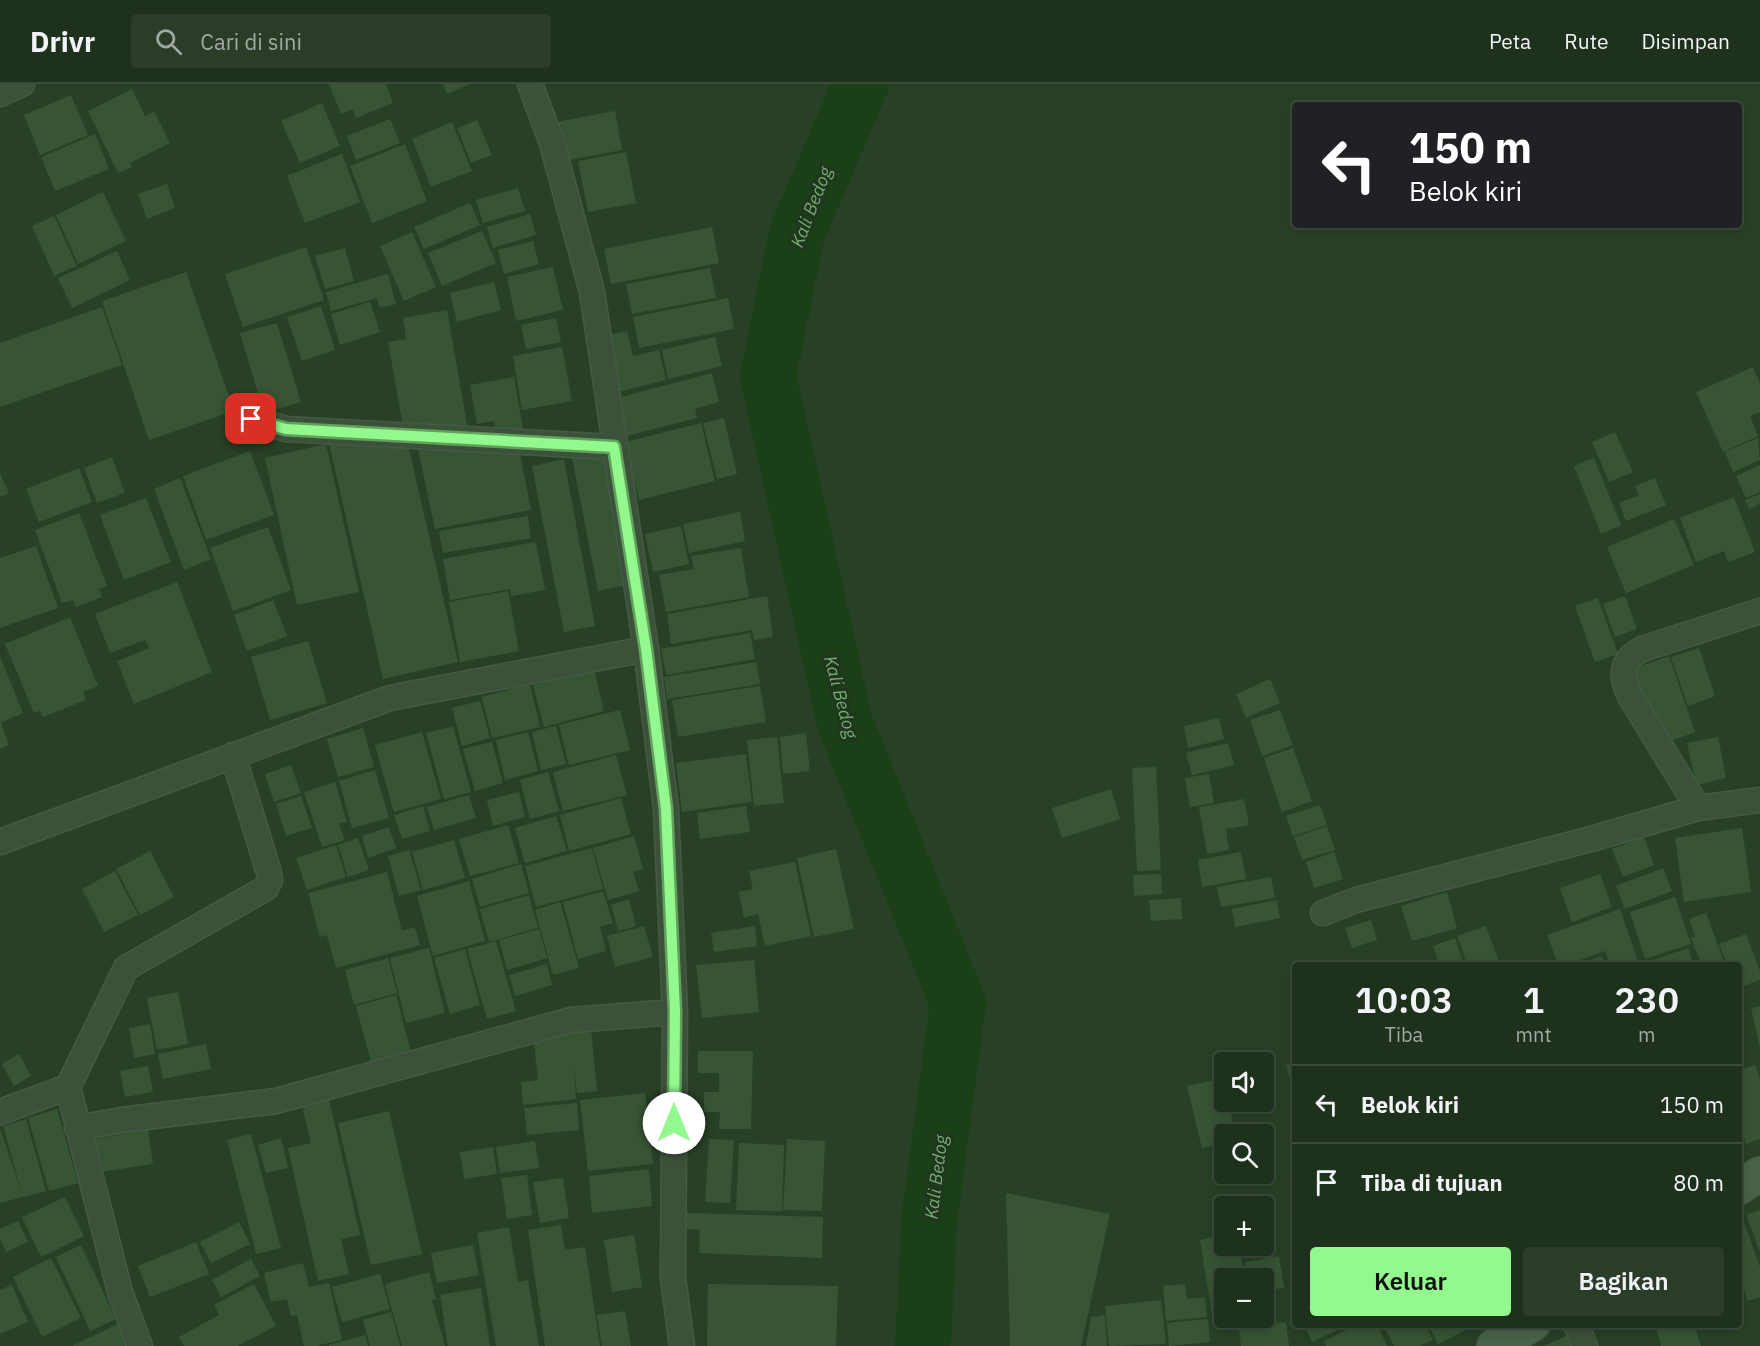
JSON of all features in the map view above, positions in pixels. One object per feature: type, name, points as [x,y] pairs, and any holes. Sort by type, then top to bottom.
[{"type":"main road","points":[[1742,1185],[1760,1174]]},
{"type":"main road","points":[[1498,1337],[1522,1328]]},
{"type":"street","points":[[0,94],[22,84]]},
{"type":"street","points":[[530,84],[552,143],[592,292],[646,649],[666,809],[675,1012],[672,1278],[682,1346]]},
{"type":"street","points":[[251,419],[286,429],[614,447]]},
{"type":"street","points":[[1698,808],[1630,696],[1625,686],[1622,670],[1628,659],[1641,649],[1760,611]]},
{"type":"street","points":[[0,842],[390,698],[646,649]]},
{"type":"street","points":[[140,1346],[120,1292],[68,1087],[126,968],[266,888],[270,880],[233,755]]},
{"type":"street","points":[[1323,913],[1356,900],[1698,808],[1760,800]]},
{"type":"street","points":[[77,1128],[122,1120],[276,1101],[572,1020],[675,1012]]},
{"type":"street","points":[[0,1112],[68,1087]]},
{"type":"street","points":[[1578,1328],[1585,1346]]},
{"type":"building","points":[[329,84],[386,84],[393,103],[356,118],[353,109],[341,114]]},
{"type":"building","points":[[443,84],[470,84],[447,94]]},
{"type":"building","points":[[132,89],[145,116],[154,111],[170,143],[130,163],[132,167],[118,173],[88,111]]},
{"type":"building","points":[[71,95],[88,135],[40,155],[24,115]]},
{"type":"building","points":[[322,103],[340,146],[300,163],[281,121]]},
{"type":"building","points":[[615,111],[622,150],[564,161],[556,122]]},
{"type":"building","points":[[390,119],[400,143],[356,160],[347,136]]},
{"type":"building","points":[[477,120],[492,155],[471,163],[457,128]]},
{"type":"building","points":[[452,122],[472,171],[431,187],[412,139]]},
{"type":"building","points":[[95,134],[109,169],[55,191],[41,157]]},
{"type":"building","points":[[405,144],[427,201],[372,223],[350,166]]},
{"type":"building","points":[[626,152],[636,203],[588,212],[578,161]]},
{"type":"building","points":[[342,154],[360,202],[305,223],[287,176]]},
{"type":"building","points":[[167,184],[175,208],[147,219],[138,194]]},
{"type":"building","points":[[518,188],[525,211],[483,223],[476,200]]},
{"type":"building","points":[[103,192],[126,241],[78,264],[56,215]]},
{"type":"building","points":[[470,203],[480,225],[424,249],[414,227]]},
{"type":"building","points":[[530,214],[536,235],[493,248],[487,227]]},
{"type":"building","points":[[54,216],[77,266],[54,276],[32,226]]},
{"type":"building","points":[[712,227],[719,263],[611,284],[604,249]]},
{"type":"building","points":[[482,231],[496,263],[442,286],[428,253]]},
{"type":"building","points":[[412,232],[436,287],[404,301],[380,246]]},
{"type":"building","points":[[533,241],[539,264],[504,274],[498,250]]},
{"type":"building","points":[[306,247],[324,300],[243,327],[225,274]]},
{"type":"building","points":[[345,248],[354,281],[325,289],[315,256]]},
{"type":"building","points":[[117,251],[130,280],[72,308],[58,278]]},
{"type":"building","points":[[553,267],[563,310],[516,321],[507,277]]},
{"type":"building","points":[[710,268],[716,298],[632,314],[626,284]]},
{"type":"building","points":[[186,272],[234,411],[149,440],[102,301]]},
{"type":"building","points":[[388,274],[396,304],[380,308],[377,298],[331,311],[326,292]]},
{"type":"building","points":[[494,282],[501,310],[457,322],[450,293]]},
{"type":"building","points":[[728,298],[734,329],[639,348],[633,317]]},
{"type":"building","points":[[370,302],[380,332],[340,345],[331,314]]},
{"type":"building","points":[[321,306],[335,350],[302,361],[287,317]]},
{"type":"building","points":[[102,307],[122,365],[0,407],[0,343]]},
{"type":"building","points":[[447,310],[468,430],[403,426],[388,342],[406,339],[403,318]]},
{"type":"building","points":[[556,318],[561,342],[526,349],[521,325]]},
{"type":"building","points":[[277,323],[301,402],[264,413],[240,333]]},
{"type":"building","points":[[627,331],[633,356],[659,350],[666,380],[614,393],[601,336]]},
{"type":"building","points":[[715,337],[722,366],[668,379],[662,350]]},
{"type":"building","points":[[562,347],[572,401],[522,410],[513,356]]},
{"type":"building","points":[[1753,367],[1760,384],[1760,412],[1750,416],[1758,436],[1723,452],[1696,392]]},
{"type":"building","points":[[712,373],[719,402],[695,409],[697,418],[623,437],[613,399]]},
{"type":"building","points":[[514,377],[523,429],[496,433],[494,421],[477,424],[470,385]]},
{"type":"building","points":[[724,418],[737,474],[717,479],[703,423]]},
{"type":"building","points":[[701,423],[715,481],[639,500],[625,442]]},
{"type":"building","points":[[1615,432],[1633,472],[1609,482],[1592,442]]},
{"type":"building","points":[[1758,438],[1760,460],[1733,472],[1725,452]]},
{"type":"building","points":[[328,439],[408,444],[458,662],[383,679]]},
{"type":"building","points":[[326,444],[359,592],[297,605],[265,458]]},
{"type":"building","points":[[417,445],[520,454],[531,510],[435,529]]},
{"type":"building","points":[[250,451],[274,515],[206,540],[183,476]]},
{"type":"building","points":[[605,452],[631,584],[598,591],[572,458]]},
{"type":"building","points":[[112,457],[125,493],[97,503],[84,468]]},
{"type":"building","points":[[1594,458],[1621,525],[1601,534],[1574,466]]},
{"type":"building","points":[[564,459],[595,626],[564,632],[532,466]]},
{"type":"building","points":[[1760,465],[1760,492],[1746,498],[1736,476]]},
{"type":"building","points":[[79,468],[92,502],[39,522],[26,489]]},
{"type":"building","points":[[0,473],[9,493],[0,497]]},
{"type":"building","points":[[180,478],[211,559],[184,570],[154,489]]},
{"type":"building","points":[[1655,478],[1666,505],[1626,521],[1619,503],[1639,495],[1635,486]]},
{"type":"building","points":[[1760,494],[1760,504],[1749,509],[1745,500]]},
{"type":"building","points":[[1734,497],[1755,552],[1728,562],[1724,551],[1696,562],[1680,518]]},
{"type":"building","points":[[146,498],[171,562],[124,580],[100,515]]},
{"type":"building","points":[[740,512],[745,541],[689,553],[683,524]]},
{"type":"building","points":[[79,513],[107,586],[99,589],[102,597],[76,607],[73,600],[62,603],[35,530]]},
{"type":"building","points":[[528,516],[531,538],[443,553],[439,531]]},
{"type":"building","points":[[1674,519],[1694,565],[1626,593],[1607,547]]},
{"type":"building","points":[[681,526],[689,564],[653,572],[645,534]]},
{"type":"building","points":[[268,527],[291,590],[233,611],[210,548]]},
{"type":"building","points":[[536,542],[545,590],[511,596],[510,589],[450,600],[443,559]]},
{"type":"building","points":[[36,546],[58,608],[0,628],[0,558]]},
{"type":"building","points":[[741,548],[749,597],[666,612],[659,575],[694,569],[691,556]]},
{"type":"building","points":[[177,582],[212,672],[134,704],[117,661],[149,648],[145,640],[110,653],[95,614]]},
{"type":"building","points":[[508,591],[519,651],[460,662],[449,602]]},
{"type":"building","points":[[767,596],[773,637],[754,640],[752,630],[671,644],[667,614]]},
{"type":"building","points":[[1625,596],[1637,629],[1615,637],[1603,604]]},
{"type":"building","points":[[1598,598],[1618,654],[1595,662],[1575,606]]},
{"type":"building","points":[[273,600],[287,636],[247,651],[234,615]]},
{"type":"building","points":[[70,617],[98,686],[83,692],[86,700],[43,717],[40,711],[34,713],[5,644]]},
{"type":"building","points":[[750,633],[755,659],[666,675],[661,649]]},
{"type":"building","points":[[308,641],[327,703],[270,720],[251,657]]},
{"type":"building","points":[[1699,648],[1715,696],[1688,706],[1671,657]]},
{"type":"building","points":[[0,656],[23,713],[1,723],[9,745],[0,749]]},
{"type":"building","points":[[1669,656],[1695,732],[1666,743],[1651,723],[1632,669]]},
{"type":"building","points":[[756,662],[760,684],[667,699],[664,677]]},
{"type":"building","points":[[594,670],[604,711],[544,727],[533,685]]},
{"type":"building","points":[[1270,679],[1280,703],[1246,718],[1236,694]]},
{"type":"building","points":[[530,684],[540,727],[492,738],[482,697]]},
{"type":"building","points":[[760,686],[766,722],[678,737],[672,700]]},
{"type":"building","points":[[480,701],[490,738],[462,746],[452,708]]},
{"type":"building","points":[[620,710],[630,750],[569,765],[559,725]]},
{"type":"building","points":[[1280,710],[1293,745],[1262,756],[1250,720]]},
{"type":"building","points":[[1219,718],[1224,739],[1188,748],[1184,726]]},
{"type":"building","points":[[453,726],[471,792],[444,799],[426,733]]},
{"type":"building","points":[[556,726],[566,764],[541,770],[532,732]]},
{"type":"building","points":[[363,728],[374,767],[338,777],[327,739]]},
{"type":"building","points":[[422,732],[441,799],[394,812],[375,745]]},
{"type":"building","points":[[528,732],[538,771],[505,780],[496,740]]},
{"type":"building","points":[[806,733],[810,771],[783,774],[780,737]]},
{"type":"building","points":[[777,737],[784,803],[754,806],[747,740]]},
{"type":"building","points":[[1718,737],[1726,778],[1696,785],[1687,743]]},
{"type":"building","points":[[492,742],[503,783],[475,791],[463,749]]},
{"type":"building","points":[[1228,743],[1234,765],[1192,775],[1186,753]]},
{"type":"building","points":[[1293,748],[1312,801],[1282,812],[1264,758]]},
{"type":"building","points":[[746,754],[752,802],[682,812],[676,763]]},
{"type":"building","points":[[616,755],[627,795],[563,811],[553,772]]},
{"type":"building","points":[[291,765],[301,793],[274,802],[265,774]]},
{"type":"building","points":[[1156,767],[1161,870],[1137,871],[1132,768]]},
{"type":"building","points":[[375,770],[389,818],[352,828],[339,781]]},
{"type":"building","points":[[548,772],[559,811],[530,819],[520,780]]},
{"type":"building","points":[[1209,774],[1214,803],[1190,807],[1185,778]]},
{"type":"building","points":[[335,782],[347,822],[339,824],[345,840],[322,847],[304,792]]},
{"type":"building","points":[[1111,789],[1120,819],[1062,838],[1052,808]]},
{"type":"building","points":[[519,792],[525,817],[493,826],[487,800]]},
{"type":"building","points":[[469,795],[476,818],[434,830],[427,807]]},
{"type":"building","points":[[301,796],[312,828],[286,836],[276,804]]},
{"type":"building","points":[[621,798],[631,834],[569,851],[560,815]]},
{"type":"building","points":[[1244,799],[1249,825],[1226,829],[1229,850],[1207,854],[1199,807]]},
{"type":"building","points":[[1320,805],[1327,825],[1293,836],[1286,816]]},
{"type":"building","points":[[423,806],[430,831],[402,839],[394,815]]},
{"type":"building","points":[[746,806],[750,832],[700,839],[697,813]]},
{"type":"building","points":[[556,816],[567,851],[525,863],[515,828]]},
{"type":"building","points":[[508,825],[519,863],[470,876],[459,839]]},
{"type":"building","points":[[1327,826],[1335,850],[1302,860],[1294,837]]},
{"type":"building","points":[[389,827],[396,848],[368,858],[362,836]]},
{"type":"building","points":[[1742,828],[1751,892],[1684,902],[1675,838]]},
{"type":"building","points":[[634,836],[643,869],[633,872],[639,891],[608,900],[593,848]]},
{"type":"building","points":[[1644,837],[1654,865],[1623,877],[1612,849]]},
{"type":"building","points":[[358,838],[369,870],[348,877],[338,845]]},
{"type":"building","points":[[454,840],[465,878],[423,890],[412,852]]},
{"type":"building","points":[[336,845],[346,877],[307,890],[296,858]]},
{"type":"building","points":[[592,848],[603,889],[536,907],[525,866]]},
{"type":"building","points":[[836,849],[854,929],[814,937],[797,858]]},
{"type":"building","points":[[409,850],[421,890],[399,896],[388,856]]},
{"type":"building","points":[[150,851],[174,897],[140,915],[116,869]]},
{"type":"building","points":[[1241,852],[1246,879],[1202,887],[1198,860]]},
{"type":"building","points":[[1334,852],[1343,879],[1314,888],[1306,862]]},
{"type":"building","points":[[795,862],[811,936],[765,946],[758,914],[744,918],[739,892],[753,889],[749,871]]},
{"type":"building","points":[[521,864],[529,893],[480,907],[472,879]]},
{"type":"building","points":[[1663,868],[1672,891],[1625,909],[1616,886]]},
{"type":"building","points":[[115,871],[138,915],[104,932],[82,889]]},
{"type":"building","points":[[387,872],[402,931],[415,927],[420,945],[336,968],[327,935],[320,937],[308,893]]},
{"type":"building","points":[[1161,874],[1162,894],[1134,896],[1133,875]]},
{"type":"building","points":[[1600,874],[1612,907],[1572,922],[1560,888]]},
{"type":"building","points":[[1271,877],[1275,898],[1221,907],[1217,887]]},
{"type":"building","points":[[469,881],[485,941],[433,956],[417,896]]},
{"type":"building","points":[[603,891],[613,923],[600,927],[606,951],[578,959],[563,902]]},
{"type":"building","points":[[1447,892],[1457,928],[1412,941],[1401,906]]},
{"type":"building","points":[[529,895],[538,928],[489,942],[480,909]]},
{"type":"building","points":[[1675,897],[1691,944],[1645,959],[1630,912]]},
{"type":"building","points":[[1181,898],[1182,919],[1151,921],[1149,900]]},
{"type":"building","points":[[629,899],[636,926],[618,931],[611,905]]},
{"type":"building","points":[[1277,900],[1280,918],[1235,927],[1232,909]]},
{"type":"building","points":[[560,902],[579,968],[553,975],[535,910]]},
{"type":"building","points":[[1620,909],[1638,962],[1609,962],[1605,951],[1575,962],[1557,962],[1547,935]]},
{"type":"building","points":[[1706,913],[1724,962],[1700,962],[1691,938],[1695,936],[1689,919]]},
{"type":"building","points":[[1371,920],[1377,940],[1352,948],[1345,928]]},
{"type":"building","points":[[644,926],[653,957],[615,967],[607,936]]},
{"type":"building","points":[[755,926],[757,946],[714,952],[711,933]]},
{"type":"building","points":[[1486,926],[1499,962],[1466,962],[1457,936]]},
{"type":"building","points":[[539,929],[547,958],[507,970],[499,940]]},
{"type":"building","points":[[1746,934],[1760,971],[1760,980],[1742,987],[1742,962],[1726,962],[1719,944]]},
{"type":"building","points":[[1455,938],[1463,962],[1438,962],[1433,946]]},
{"type":"building","points":[[496,941],[516,1011],[487,1019],[467,949]]},
{"type":"building","points":[[429,948],[445,1013],[406,1023],[390,958]]},
{"type":"building","points":[[1688,948],[1692,962],[1650,962]]},
{"type":"building","points":[[465,949],[480,1005],[450,1014],[434,958]]},
{"type":"building","points":[[1602,956],[1604,962],[1585,962]]},
{"type":"building","points":[[388,958],[397,993],[354,1005],[345,970]]},
{"type":"building","points":[[754,960],[759,1012],[702,1018],[696,965]]},
{"type":"building","points":[[547,964],[552,985],[515,996],[509,975]]},
{"type":"building","points":[[178,992],[188,1044],[157,1050],[147,998]]},
{"type":"building","points":[[396,995],[411,1052],[371,1062],[356,1006]]},
{"type":"building","points":[[1760,1006],[1760,1044],[1759,1044],[1751,1008]]},
{"type":"building","points":[[150,1024],[155,1054],[134,1058],[129,1028]]},
{"type":"building","points":[[591,1029],[597,1091],[577,1093],[573,1063],[576,1099],[523,1105],[521,1082],[538,1080],[533,1035]]},
{"type":"building","points":[[206,1044],[211,1069],[163,1079],[158,1054]]},
{"type":"building","points":[[698,1051],[753,1051],[751,1129],[719,1129],[720,1112],[704,1112],[704,1092],[719,1092],[719,1073],[698,1073]]},
{"type":"building","points":[[19,1054],[31,1076],[14,1086],[2,1064]]},
{"type":"building","points":[[1292,1064],[1292,1085],[1286,1065]]},
{"type":"building","points":[[1755,1065],[1760,1079],[1760,1139],[1746,1144],[1742,1134],[1742,1070]]},
{"type":"building","points":[[148,1066],[153,1092],[125,1097],[120,1071]]},
{"type":"building","points":[[1214,1080],[1214,1112],[1231,1112],[1233,1124],[1214,1124],[1214,1145],[1202,1148],[1187,1086]]},
{"type":"building","points":[[645,1093],[653,1164],[588,1171],[580,1100]]},
{"type":"building","points":[[329,1099],[360,1235],[341,1239],[349,1274],[318,1281],[288,1148],[311,1143],[302,1105]]},
{"type":"building","points":[[577,1103],[579,1130],[527,1135],[524,1108]]},
{"type":"building","points":[[57,1109],[78,1183],[49,1191],[28,1118]]},
{"type":"building","points":[[389,1111],[422,1254],[371,1265],[338,1123]]},
{"type":"building","points":[[26,1119],[46,1191],[0,1203],[0,1128],[22,1194],[3,1126]]},
{"type":"building","points":[[148,1130],[153,1164],[100,1172],[94,1139]]},
{"type":"building","points":[[251,1134],[281,1248],[256,1254],[227,1140]]},
{"type":"building","points":[[281,1138],[288,1168],[266,1173],[258,1145]]},
{"type":"building","points":[[709,1139],[734,1140],[730,1203],[705,1202]]},
{"type":"building","points":[[787,1139],[825,1141],[822,1211],[783,1210]]},
{"type":"building","points":[[535,1141],[539,1168],[500,1173],[496,1147]]},
{"type":"building","points":[[739,1143],[784,1145],[782,1211],[736,1210]]},
{"type":"building","points":[[493,1147],[497,1174],[464,1179],[460,1152]]},
{"type":"building","points":[[649,1169],[652,1206],[592,1213],[589,1176]]},
{"type":"building","points":[[527,1175],[532,1215],[507,1219],[501,1178]]},
{"type":"building","points":[[563,1178],[569,1218],[540,1223],[533,1182]]},
{"type":"building","points":[[1006,1193],[1110,1214],[1081,1346],[1010,1346]]},
{"type":"building","points":[[65,1197],[84,1236],[41,1257],[22,1217]]},
{"type":"building","points":[[1760,1210],[1760,1252],[1746,1215]]},
{"type":"building","points":[[687,1213],[823,1217],[822,1258],[699,1253],[700,1230],[686,1229]]},
{"type":"building","points":[[1742,1217],[1760,1267],[1760,1297],[1748,1301],[1742,1285]]},
{"type":"building","points":[[18,1221],[28,1242],[6,1252],[0,1239],[0,1229]]},
{"type":"building","points":[[239,1222],[250,1244],[211,1263],[200,1242]]},
{"type":"building","points":[[561,1225],[565,1250],[585,1247],[600,1346],[545,1346],[528,1230]]},
{"type":"building","points":[[509,1227],[518,1282],[528,1280],[539,1346],[496,1346],[477,1233]]},
{"type":"building","points":[[634,1235],[642,1287],[612,1292],[604,1240]]},
{"type":"building","points":[[1214,1237],[1214,1256],[1241,1256],[1242,1268],[1214,1268],[1214,1327],[1200,1240]]},
{"type":"building","points":[[196,1242],[209,1274],[150,1297],[138,1266]]},
{"type":"building","points":[[81,1245],[116,1319],[90,1331],[56,1257]]},
{"type":"building","points":[[473,1245],[479,1275],[437,1283],[431,1253]]},
{"type":"building","points":[[1279,1256],[1284,1288],[1274,1289],[1274,1268],[1246,1268],[1245,1262]]},
{"type":"building","points":[[51,1258],[81,1318],[42,1337],[13,1277]]},
{"type":"building","points":[[251,1259],[260,1276],[221,1297],[212,1280]]},
{"type":"building","points":[[303,1263],[309,1287],[329,1283],[342,1340],[304,1346],[297,1315],[291,1316],[287,1299],[271,1302],[264,1273]]},
{"type":"building","points":[[429,1272],[436,1299],[432,1300],[445,1346],[402,1346],[385,1284]]},
{"type":"building","points":[[380,1274],[390,1309],[342,1322],[332,1287]]},
{"type":"building","points":[[254,1284],[276,1326],[237,1346],[184,1346],[179,1337],[219,1315],[214,1305]]},
{"type":"building","points":[[708,1284],[838,1286],[836,1346],[707,1346]]},
{"type":"building","points":[[1185,1284],[1187,1299],[1205,1297],[1207,1317],[1166,1321],[1163,1286]]},
{"type":"building","points":[[12,1285],[28,1322],[0,1334],[0,1290]]},
{"type":"building","points":[[481,1288],[490,1346],[448,1346],[440,1295]]},
{"type":"building","points":[[1161,1300],[1166,1344],[1109,1346],[1105,1306]]},
{"type":"building","points":[[625,1311],[631,1346],[602,1346],[597,1315]]},
{"type":"building","points":[[391,1312],[400,1346],[370,1346],[363,1320]]},
{"type":"building","points":[[1105,1315],[1107,1346],[1086,1346],[1091,1317]]},
{"type":"building","points":[[1208,1319],[1210,1342],[1169,1346],[1167,1323]]},
{"type":"building","points":[[1286,1322],[1289,1346],[1241,1346],[1239,1328],[1274,1328],[1274,1323]]},
{"type":"building","points":[[120,1323],[131,1346],[72,1346]]},
{"type":"building","points":[[1306,1328],[1342,1328],[1312,1342]]},
{"type":"building","points":[[1352,1328],[1379,1328],[1387,1346],[1326,1346],[1324,1341]]},
{"type":"building","points":[[1385,1328],[1427,1328],[1433,1340],[1420,1346],[1394,1346]]},
{"type":"building","points":[[1430,1328],[1470,1328],[1438,1344]]},
{"type":"building","points":[[1656,1328],[1695,1328],[1701,1346],[1661,1346]]},
{"type":"building","points":[[365,1335],[368,1346],[329,1346],[329,1345]]},
{"type":"building","points":[[1567,1336],[1571,1346],[1543,1346]]},
{"type":"waterway","name":"Kali Bedog","points":[[861,84],[797,233],[768,376],[845,723],[958,1003],[929,1222],[923,1346]]},
{"type":"route","points":[[251,419],[286,429],[614,447],[646,649],[666,809],[675,1012],[674,1123]]}]
